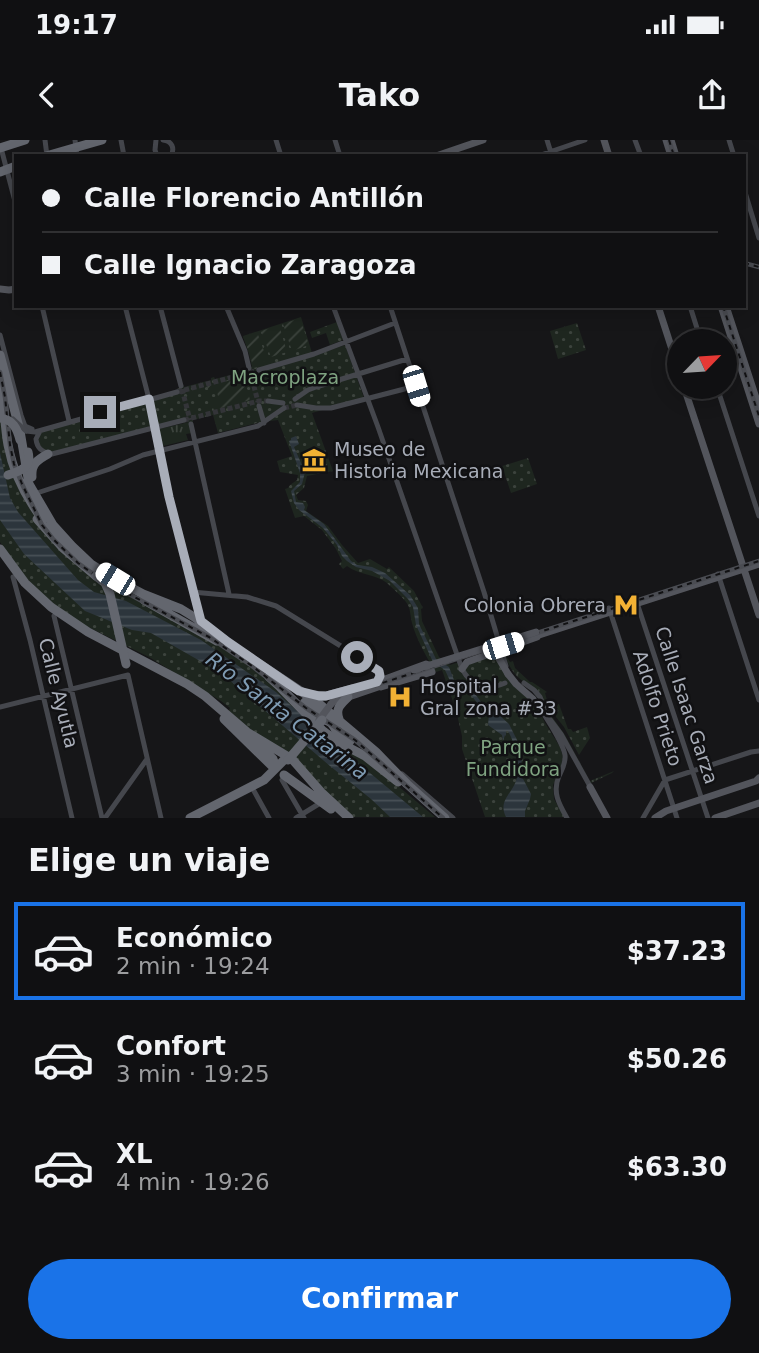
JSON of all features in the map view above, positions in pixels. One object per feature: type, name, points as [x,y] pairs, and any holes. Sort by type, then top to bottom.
[{"type":"highway","points":[[0,148],[25,140]]},
{"type":"highway","points":[[54,154],[102,140]]},
{"type":"highway","points":[[3,357],[23,443],[29,484]]},
{"type":"highway","points":[[0,373],[3,429],[16,482],[43,526],[71,556],[105,583],[110,594],[128,675]]},
{"type":"highway","points":[[0,373],[8,442],[14,464],[34,506],[64,544],[107,580],[202,632],[251,663],[317,720],[334,739],[371,760],[424,805],[443,817]]},
{"type":"highway","points":[[4,477],[27,466],[30,459],[12,396]]},
{"type":"highway","points":[[0,418],[14,424],[29,484],[44,511],[78,552],[103,572],[201,621],[317,702],[382,758],[443,817]]},
{"type":"highway","points":[[49,454],[37,461],[33,467],[32,478],[37,493],[60,532]]},
{"type":"highway","points":[[0,549],[25,583],[56,611],[88,632],[195,689],[246,736],[272,766]]},
{"type":"highway","points":[[0,559],[13,577],[54,616],[198,696],[246,736],[297,763],[321,792],[349,817]]},
{"type":"highway","points":[[299,691],[350,734],[350,740],[341,740],[331,722],[317,720]]},
{"type":"highway","points":[[299,691],[323,697],[350,693]]},
{"type":"highway","points":[[340,721],[337,709],[350,693]]},
{"type":"highway","points":[[197,817],[251,790],[269,777],[317,720],[319,712],[307,702]]},
{"type":"highway","points":[[246,736],[264,766],[266,779]]},
{"type":"highway","points":[[251,790],[286,759]]},
{"type":"highway","points":[[266,779],[283,778],[343,817]]},
{"type":"highway","points":[[184,817],[212,803],[222,804]]},
{"type":"highway","points":[[190,817],[222,804]]},
{"type":"highway","points":[[203,817],[217,811],[222,804]]},
{"type":"main road","points":[[442,154],[483,140]]},
{"type":"main road","points":[[0,289],[12,289]]},
{"type":"main road","points":[[0,297],[12,289]]},
{"type":"main road","points":[[661,308],[668,329]]},
{"type":"main road","points":[[661,308],[667,330]]},
{"type":"main road","points":[[722,308],[758,412]]},
{"type":"main road","points":[[727,308],[758,412],[759,424]]},
{"type":"main road","points":[[690,399],[759,615]]},
{"type":"main road","points":[[610,610],[759,562]]},
{"type":"main road","points":[[745,566],[759,602]]},
{"type":"main road","points":[[379,682],[718,575]]},
{"type":"main road","points":[[462,669],[467,662],[500,646],[541,628],[547,630]]},
{"type":"main road","points":[[379,682],[534,634]]},
{"type":"main road","points":[[467,662],[461,654],[500,646]]},
{"type":"main road","points":[[486,651],[498,657],[516,684],[533,699]]},
{"type":"main road","points":[[317,720],[339,696],[426,664],[432,672],[379,682]]},
{"type":"main road","points":[[655,817],[759,778]]},
{"type":"main road","points":[[590,787],[608,817]]},
{"type":"main road","points":[[715,817],[759,803]]},
{"type":"street","points":[[455,140],[458,149]]},
{"type":"street","points":[[547,140],[552,154],[585,140]]},
{"type":"street","points":[[156,142],[169,141],[173,146],[171,154]]},
{"type":"street","points":[[0,148],[2,173],[14,200]]},
{"type":"street","points":[[746,196],[759,238]]},
{"type":"street","points":[[43,308],[69,421]]},
{"type":"street","points":[[126,308],[201,621]]},
{"type":"street","points":[[0,418],[12,419],[26,431],[32,432],[179,389],[160,308]]},
{"type":"street","points":[[228,308],[240,335],[249,368]]},
{"type":"street","points":[[334,308],[461,654],[462,669],[468,678],[481,687],[494,687],[505,683]]},
{"type":"street","points":[[391,308],[508,670],[572,753],[590,787]]},
{"type":"street","points":[[691,308],[697,329]]},
{"type":"street","points":[[259,370],[314,354],[395,323]]},
{"type":"street","points":[[0,335],[3,357],[24,424],[30,429],[44,428]]},
{"type":"street","points":[[396,362],[404,351]]},
{"type":"street","points":[[407,359],[309,390],[296,402],[316,408],[329,408],[416,386]]},
{"type":"street","points":[[404,389],[413,378]]},
{"type":"street","points":[[721,399],[759,516]]},
{"type":"street","points":[[37,493],[159,450],[258,426],[284,406],[268,401]]},
{"type":"street","points":[[259,405],[264,423]]},
{"type":"street","points":[[4,477],[22,472],[37,457],[184,420]]},
{"type":"street","points":[[191,424],[229,594]]},
{"type":"street","points":[[44,428],[37,435],[36,443],[49,454]]},
{"type":"street","points":[[718,575],[759,700]]},
{"type":"street","name":"Calle Ayutla","points":[[13,577],[72,817]]},
{"type":"street","points":[[192,592],[229,594],[276,606],[377,669],[380,674],[379,682]]},
{"type":"street","points":[[195,599],[203,592]]},
{"type":"street","name":"Calle Isaac Garza","points":[[637,603],[708,817]]},
{"type":"street","name":"Adolfo Prieto","points":[[610,610],[677,817]]},
{"type":"street","points":[[54,616],[103,817]]},
{"type":"street","points":[[0,707],[128,675],[145,760],[160,816]]},
{"type":"street","points":[[524,683],[537,693],[564,744],[564,765],[556,783],[556,794],[567,817]]},
{"type":"street","points":[[643,817],[665,780],[759,750]]},
{"type":"street","points":[[565,754],[568,751],[572,753]]},
{"type":"street","points":[[382,758],[453,817]]},
{"type":"street","points":[[103,817],[145,760]]},
{"type":"street","points":[[283,778],[302,816],[322,802]]},
{"type":"street","points":[[251,790],[269,817]]},
{"type":"green space","points":[[301,317],[313,356],[345,345],[364,398],[312,413],[333,471],[307,476],[304,488],[296,495],[298,500],[306,501],[306,511],[328,526],[358,563],[370,559],[387,569],[389,567],[414,591],[423,608],[422,621],[439,657],[450,665],[459,662],[461,666],[493,655],[536,704],[563,757],[553,785],[554,799],[564,817],[485,817],[462,749],[456,710],[442,670],[436,672],[419,642],[406,602],[382,580],[347,566],[343,569],[339,564],[342,561],[336,549],[322,530],[304,516],[295,518],[285,489],[297,480],[298,475],[280,472],[277,461],[292,456],[278,420],[218,433],[213,415],[193,420],[189,424],[157,425],[151,400],[178,393],[179,386],[245,371],[252,367],[243,336]]},
{"type":"green space","points":[[300,318],[309,345],[292,351],[283,324]]},
{"type":"green space","points":[[337,322],[343,340],[330,345],[326,333],[312,338],[310,332]]},
{"type":"green space","points":[[577,323],[586,350],[558,359],[550,331]]},
{"type":"green space","points":[[279,325],[287,352],[271,357],[261,331]]},
{"type":"green space","points":[[257,332],[267,359],[253,368],[243,337]]},
{"type":"green space","points":[[244,377],[250,400],[214,410],[219,400],[217,392],[213,389],[211,391],[207,386]]},
{"type":"green space","points":[[0,382],[4,437],[37,514],[108,584],[210,638],[257,669],[273,681],[304,718],[367,760],[435,817],[352,817],[228,712],[230,708],[221,701],[149,657],[84,625],[34,587],[0,542]]},
{"type":"green space","points":[[147,401],[153,426],[52,452],[45,451],[38,443],[41,432]]},
{"type":"green space","points":[[189,422],[192,433],[186,434],[188,440],[163,446],[159,429]]},
{"type":"green space","points":[[528,458],[537,484],[511,493],[502,466]]},
{"type":"green space","points":[[504,652],[510,662],[513,661],[515,668],[530,682],[547,692],[545,693],[551,715],[565,735],[590,781],[614,771],[612,773],[591,783],[569,744],[528,684],[513,671]]},
{"type":"green space","points":[[559,704],[568,729],[573,732],[587,727],[590,738],[579,755],[552,707]]},
{"type":"water","points":[[296,436],[299,444],[294,447],[305,472],[302,484],[294,491],[296,502],[303,503],[304,510],[324,524],[351,561],[385,573],[410,595],[418,608],[419,624],[436,659],[449,667],[454,680],[473,691],[484,706],[509,724],[522,757],[521,775],[531,794],[525,817],[506,817],[503,807],[516,781],[518,768],[508,731],[503,741],[502,735],[488,725],[489,714],[471,695],[451,683],[445,670],[433,662],[416,625],[413,607],[408,599],[390,581],[347,561],[323,528],[294,503],[291,491],[300,482],[300,473],[289,441]]},
{"type":"water","name":"Río Santa Catarina","points":[[0,453],[10,498],[18,512],[78,580],[94,592],[126,601],[201,640],[276,692],[423,817],[390,817],[221,673],[151,633],[132,630],[85,611],[24,554],[0,520]]},
{"type":"tunnel","points":[[177,392],[259,370]]},
{"type":"tunnel","points":[[250,371],[258,402]]},
{"type":"tunnel","points":[[182,389],[190,420]]},
{"type":"tunnel","points":[[184,420],[268,401]]},
{"type":"tunnel","points":[[284,408],[297,405]]},
{"type":"railway","points":[[669,140],[673,154]]},
{"type":"railway","points":[[746,264],[759,267]]},
{"type":"railway","points":[[724,308],[759,416]]},
{"type":"railway","points":[[0,372],[14,464],[42,525],[53,539],[78,563],[99,578],[209,637],[252,666],[306,708],[355,740],[443,818]]},
{"type":"railway","points":[[373,686],[759,561]]},
{"type":"place","name":"Museo de Historia Mexicana","points":[[314,460]]},
{"type":"place","name":"Colonia Obrera","points":[[626,605]]},
{"type":"place","name":"Hospital Gral zona #33","points":[[400,697]]},
{"type":"route","points":[[100,412],[149,399],[169,497],[201,621],[299,691],[314,695],[323,697],[377,682],[379,671],[357,657]]},
{"type":"park label","name":"Macroplaza","points":[[285,377]]},
{"type":"park label","name":"Parque Fundidora","points":[[513,758]]}]
